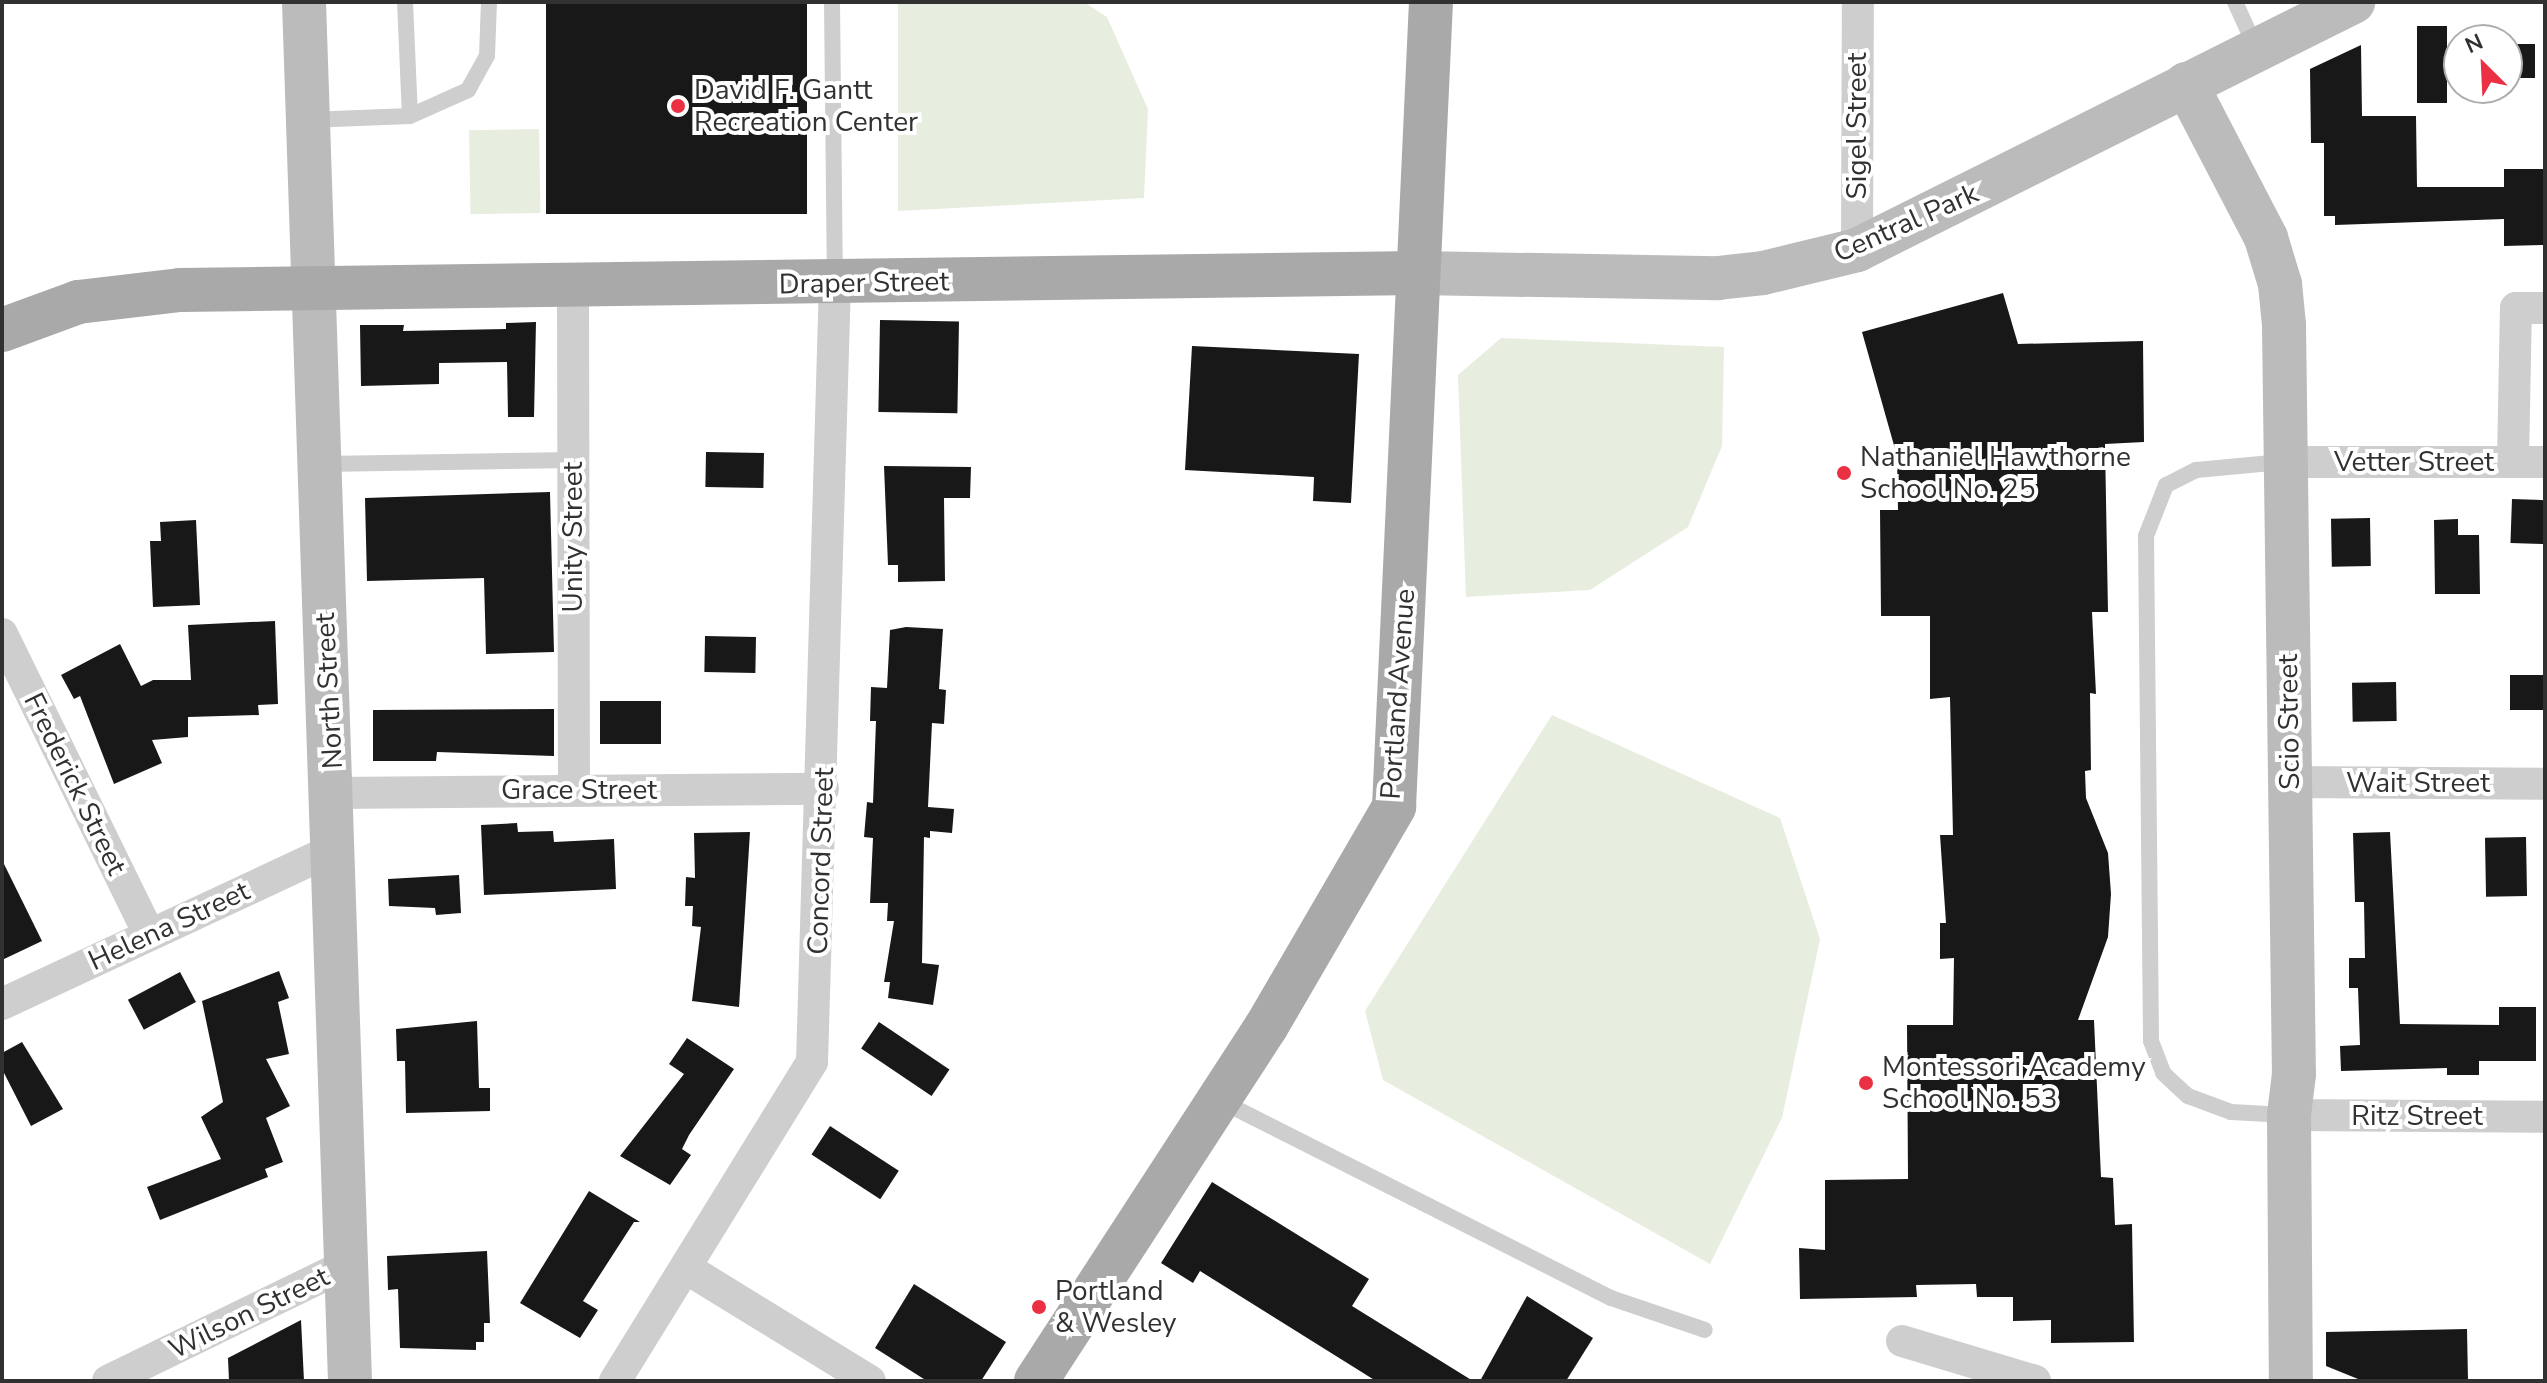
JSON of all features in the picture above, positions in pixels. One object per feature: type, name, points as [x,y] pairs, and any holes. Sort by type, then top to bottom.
[{"type":"main road","name":"Portland Avenue","points":[[1036,1381],[1220,1100],[1394,807],[1431,2]]},
{"type":"main road","name":"Draper Street","points":[[2,330],[53,309],[128,293],[311,287],[835,284],[1418,273]]},
{"type":"street","name":"North Street","points":[[304,2],[311,287],[336,848],[350,1381]]},
{"type":"street","name":"Sigel Street","points":[[1857,250],[1858,2]]},
{"type":"street","name":"Central Park","points":[[1418,273],[1718,278],[1763,273],[1857,250],[2353,2]]},
{"type":"street","name":"Scio Street","points":[[2186,84],[2266,238],[2280,284],[2294,1074],[2289,1115],[2291,1381]]},
{"type":"street","name":"Concord Street","points":[[615,1381],[812,1062],[823,789],[835,284]]},
{"type":"street","name":"Unity Street","points":[[573,286],[574,789]]},
{"type":"street","points":[[2513,461],[2516,308],[2545,308]]},
{"type":"street","name":"Vetter Street","points":[[2282,462],[2545,462]]},
{"type":"street","name":"Frederick Street","points":[[2,634],[149,934]]},
{"type":"street","name":"Wait Street","points":[[2290,782],[2545,784]]},
{"type":"street","name":"Grace Street","points":[[334,793],[823,789]]},
{"type":"street","name":"Helena Street","points":[[2,1004],[336,848]]},
{"type":"street","name":"Ritz Street","points":[[2289,1115],[2545,1117]]},
{"type":"street","name":"Wilson Street","points":[[108,1381],[346,1265]]},
{"type":"street","points":[[686,1268],[870,1381]]},
{"type":"street","points":[[1902,1341],[2035,1381]]},
{"type":"lane","points":[[405,2],[410,116]]},
{"type":"lane","points":[[307,120],[410,116],[468,90],[487,56],[489,2]]},
{"type":"lane","points":[[832,2],[835,284]]},
{"type":"lane","points":[[2235,2],[2256,48]]},
{"type":"lane","points":[[319,464],[573,460]]},
{"type":"lane","points":[[2282,462],[2196,470],[2166,485],[2146,536],[2151,1025],[2163,1073],[2188,1096],[2231,1112],[2289,1115]]},
{"type":"lane","points":[[1220,1100],[1611,1298],[1705,1330]]},
{"type":"green space","points":[[898,2],[1084,2],[1107,17],[1148,109],[1144,198],[898,211]]},
{"type":"green space","points":[[539,129],[540,213],[470,214],[469,130]]},
{"type":"green space","points":[[1501,338],[1724,347],[1722,446],[1688,527],[1590,590],[1466,597],[1458,375]]},
{"type":"green space","points":[[1552,715],[1780,818],[1820,939],[1782,1118],[1710,1264],[1383,1080],[1365,1011]]},
{"type":"building","name":"David F. Gantt Recreation Center","points":[[546,2],[807,2],[807,214],[546,214]]},
{"type":"building","points":[[2417,26],[2443,26],[2443,103],[2417,103]]},
{"type":"building","points":[[2523,44],[2535,44],[2535,78],[2523,78]]},
{"type":"building","points":[[2361,45],[2362,116],[2416,116],[2417,187],[2504,187],[2504,169],[2545,169],[2545,245],[2504,246],[2504,219],[2335,225],[2335,216],[2324,216],[2324,143],[2311,143],[2310,69]]},
{"type":"building","points":[[2003,293],[2018,344],[2143,341],[2144,442],[2105,444],[2108,612],[2092,612],[2096,694],[2090,693],[2091,770],[2085,771],[2086,798],[2108,853],[2111,894],[2108,937],[2078,1020],[2094,1020],[2101,1177],[2113,1178],[2115,1225],[2132,1224],[2134,1342],[2051,1343],[2051,1320],[2013,1321],[2013,1297],[1977,1297],[1976,1284],[1916,1285],[1917,1297],[1800,1299],[1799,1248],[1825,1250],[1825,1180],[1908,1179],[1907,1025],[1953,1025],[1954,958],[1940,959],[1940,923],[1946,923],[1940,835],[1953,835],[1950,697],[1930,699],[1930,616],[1881,616],[1880,510],[1898,510],[1897,456],[1862,332]]},
{"type":"building","points":[[880,320],[959,321],[957,413],[878,412]]},
{"type":"building","points":[[536,322],[534,417],[508,417],[507,362],[439,363],[439,384],[361,386],[360,325],[404,325],[403,331],[506,329],[506,323]]},
{"type":"building","points":[[1192,346],[1359,354],[1351,503],[1313,501],[1314,477],[1185,470]]},
{"type":"building","points":[[706,452],[764,453],[763,488],[705,487]]},
{"type":"building","points":[[884,466],[971,467],[970,498],[944,498],[945,581],[898,582],[898,565],[888,565]]},
{"type":"building","points":[[550,492],[554,652],[486,654],[484,578],[367,581],[365,498]]},
{"type":"building","points":[[2512,499],[2545,500],[2543,544],[2510,543]]},
{"type":"building","points":[[2370,518],[2371,566],[2332,567],[2331,519]]},
{"type":"building","points":[[2458,519],[2458,535],[2479,535],[2480,594],[2435,594],[2434,520]]},
{"type":"building","points":[[196,520],[200,605],[153,607],[150,541],[161,541],[160,522]]},
{"type":"building","points":[[275,621],[278,704],[258,705],[259,715],[188,717],[188,737],[152,740],[162,763],[114,784],[80,696],[74,699],[61,675],[120,644],[141,686],[153,680],[191,680],[188,625]]},
{"type":"building","points":[[906,627],[943,629],[939,689],[946,690],[944,724],[932,723],[928,807],[954,809],[952,833],[930,831],[930,838],[924,837],[922,963],[939,965],[933,1005],[888,998],[890,982],[884,982],[894,921],[887,921],[888,903],[870,903],[873,838],[864,837],[867,802],[873,803],[876,721],[870,721],[871,687],[887,688],[890,630]]},
{"type":"building","points":[[705,636],[756,637],[755,673],[704,672]]},
{"type":"building","points":[[2510,675],[2545,675],[2545,710],[2510,710]]},
{"type":"building","points":[[2396,682],[2397,721],[2353,722],[2352,683]]},
{"type":"building","points":[[600,701],[661,701],[661,744],[600,744]]},
{"type":"building","points":[[554,709],[554,756],[437,752],[436,761],[373,761],[373,710]]},
{"type":"building","points":[[517,823],[518,832],[553,831],[554,842],[614,839],[616,889],[484,895],[481,825]]},
{"type":"building","points":[[750,832],[739,1007],[692,1001],[701,927],[692,926],[693,906],[685,906],[686,877],[695,878],[694,833]]},
{"type":"building","points":[[2390,832],[2400,1024],[2499,1025],[2499,1007],[2536,1007],[2536,1061],[2479,1061],[2479,1075],[2447,1075],[2447,1068],[2341,1071],[2340,1046],[2360,1045],[2358,988],[2349,988],[2349,958],[2365,958],[2364,902],[2355,902],[2353,833]]},
{"type":"building","points":[[2526,837],[2527,896],[2486,897],[2485,838]]},
{"type":"building","points":[[2,860],[42,941],[2,960]]},
{"type":"building","points":[[459,875],[461,913],[436,915],[435,908],[389,906],[388,879]]},
{"type":"building","points":[[279,971],[289,998],[278,1002],[289,1054],[266,1059],[290,1106],[266,1118],[283,1162],[265,1169],[268,1177],[160,1220],[147,1187],[221,1159],[201,1117],[223,1102],[202,1001]]},
{"type":"building","points":[[180,972],[196,1002],[144,1030],[128,1000]]},
{"type":"building","points":[[477,1021],[479,1088],[490,1088],[490,1111],[406,1113],[405,1061],[397,1061],[396,1029]]},
{"type":"building","points":[[879,1022],[949,1070],[932,1096],[861,1049]]},
{"type":"building","points":[[687,1038],[734,1069],[689,1135],[682,1149],[691,1155],[670,1185],[620,1156],[684,1074],[669,1064]]},
{"type":"building","points":[[22,1042],[63,1109],[31,1126],[2,1069],[2,1053]]},
{"type":"building","points":[[830,1126],[899,1171],[880,1199],[811,1155]]},
{"type":"building","points":[[1212,1182],[1369,1279],[1352,1306],[1473,1381],[1376,1381],[1200,1271],[1193,1283],[1161,1263]]},
{"type":"building","points":[[589,1191],[640,1222],[634,1222],[583,1301],[598,1310],[580,1338],[520,1303]]},
{"type":"building","points":[[487,1251],[490,1323],[484,1323],[484,1342],[476,1342],[476,1350],[400,1348],[398,1289],[388,1290],[387,1256]]},
{"type":"building","points":[[914,1284],[1006,1342],[981,1381],[927,1381],[875,1348]]},
{"type":"building","points":[[1527,1296],[1593,1338],[1566,1381],[1480,1381]]},
{"type":"building","points":[[301,1320],[304,1381],[229,1381],[228,1358]]},
{"type":"building","points":[[2467,1329],[2468,1381],[2363,1381],[2326,1366],[2326,1332]]},
{"type":"place","name":"David F. Gantt Recreation Center","points":[[678,106]]},
{"type":"place","name":"Nathaniel Hawthorne School No. 25","points":[[1844,473]]},
{"type":"place","name":"Montessori Academy School No. 53","points":[[1866,1083]]},
{"type":"place","name":"Portland & Wesley","points":[[1039,1307]]}]
